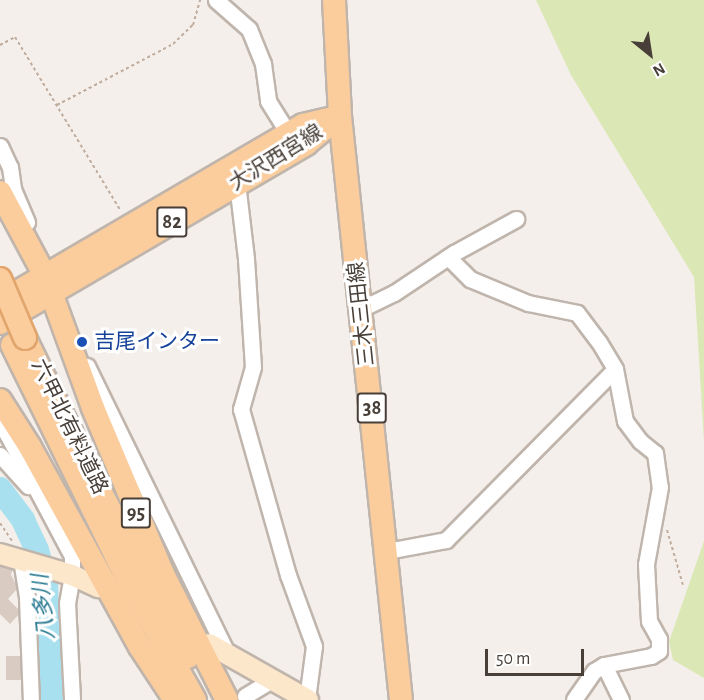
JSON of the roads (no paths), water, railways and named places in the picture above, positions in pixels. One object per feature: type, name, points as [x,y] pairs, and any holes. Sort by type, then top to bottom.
[{"type":"main road","name":"三木三田線","points":[[334,0],[340,117],[401,700]]},
{"type":"main road","name":"大沢西宮線","points":[[0,323],[49,284],[130,226],[303,125],[340,117]]},
{"type":"main road","name":"大沢西宮線","points":[[0,302],[49,284],[237,183],[306,144],[340,117]]},
{"type":"main road","points":[[0,192],[32,248],[49,284]]},
{"type":"main road","name":"六甲北有料道路","points":[[0,279],[19,341],[90,507],[195,700]]},
{"type":"main road","name":"95","points":[[49,284],[93,408],[163,574],[236,698]]},
{"type":"main road","name":"六甲北有料道路","points":[[0,318],[19,341],[212,700]]},
{"type":"main road","points":[[0,400],[30,447],[140,646],[175,700]]},
{"type":"street","points":[[216,0],[249,29],[262,64],[268,101],[289,134]]},
{"type":"street","points":[[0,146],[10,167],[13,189],[28,224],[32,248]]},
{"type":"street","points":[[209,644],[307,700],[314,646],[288,575],[241,409],[253,367],[246,259],[237,183]]},
{"type":"street","points":[[361,309],[394,293],[448,257],[516,219]]},
{"type":"street","points":[[448,257],[470,279],[528,303],[577,313],[599,342],[615,369],[626,421],[640,441],[654,453],[660,488],[659,502],[646,564],[650,621],[659,639],[658,651],[651,656],[604,665],[594,671],[574,700]]},
{"type":"street","points":[[62,318],[135,460],[228,656]]},
{"type":"street","points":[[387,551],[446,540],[615,369]]},
{"type":"street","points":[[0,413],[7,434],[72,556],[67,603],[72,700]]},
{"type":"street","points":[[0,455],[24,479],[52,518]]},
{"type":"street","points":[[0,554],[69,574],[98,587]]},
{"type":"street","points":[[21,559],[27,598],[31,700]]},
{"type":"street","points":[[604,665],[621,700]]},
{"type":"street","points":[[236,698],[272,680]]},
{"type":"waterway","name":"八多川","points":[[0,489],[23,520],[37,550],[46,582],[51,700]]},
{"type":"place","name":"吉尾インター","points":[[82,342]]}]
